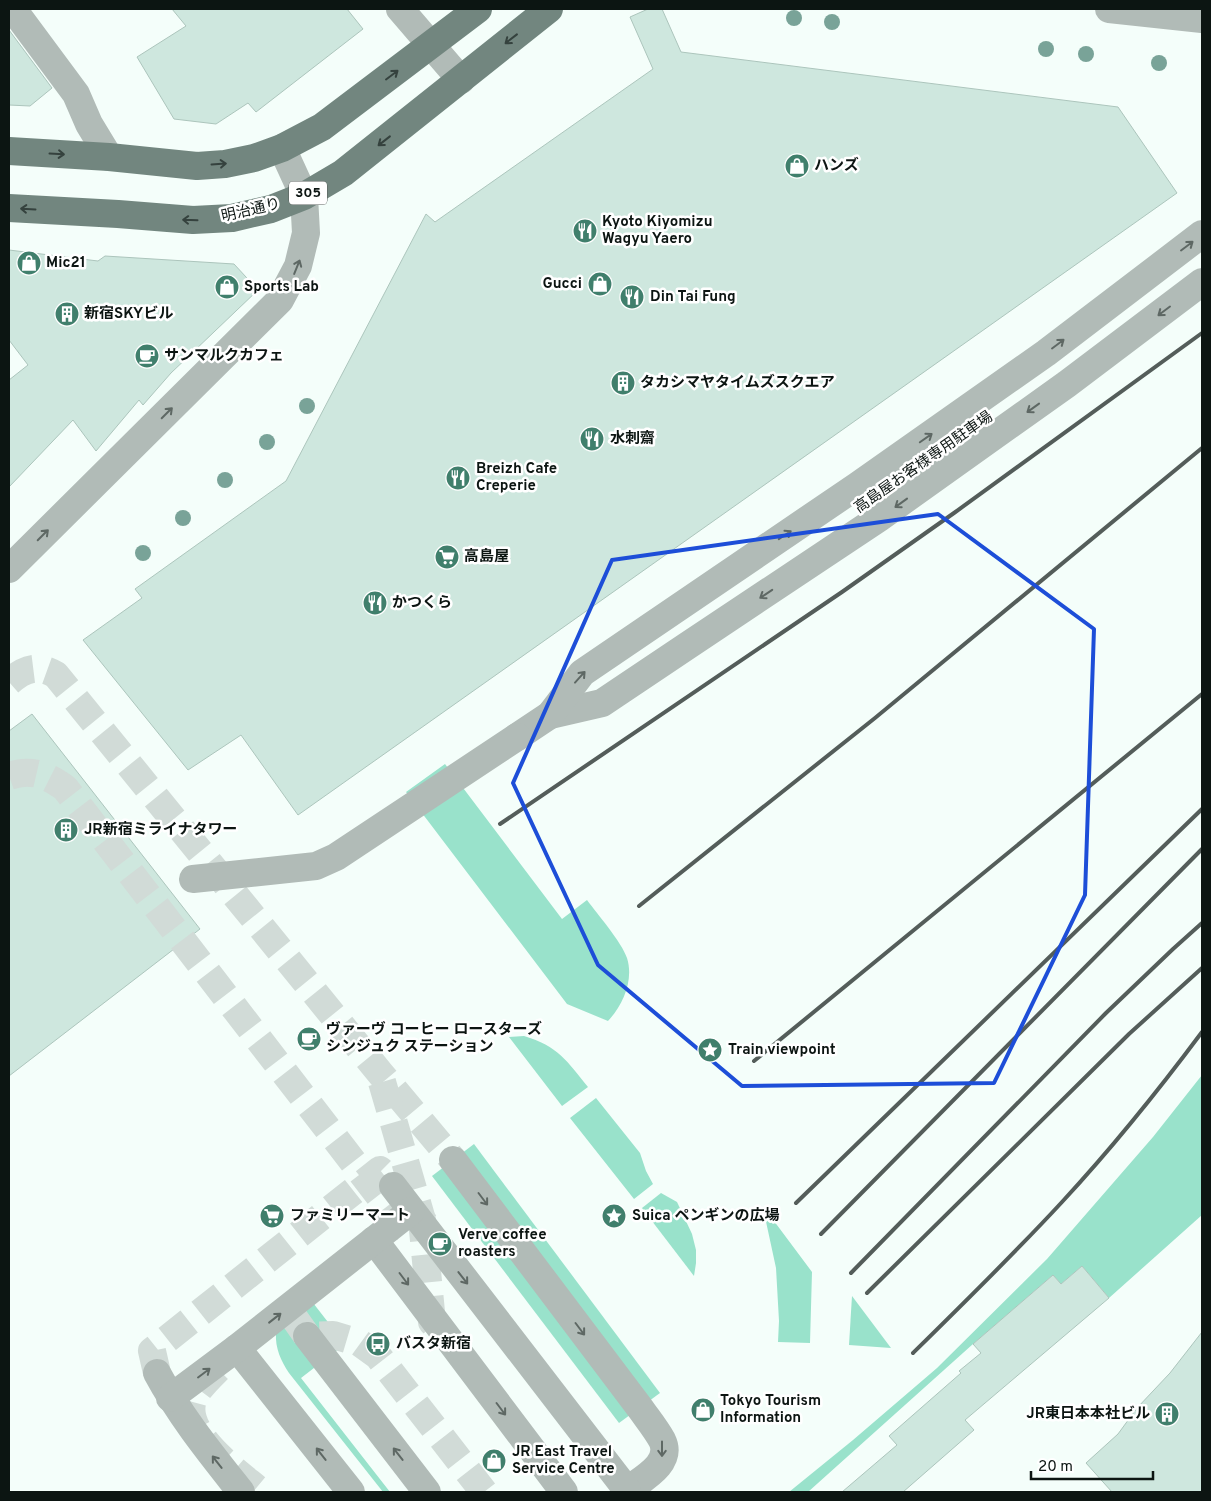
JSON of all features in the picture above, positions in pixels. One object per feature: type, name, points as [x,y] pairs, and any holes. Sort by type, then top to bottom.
[{"type":"main road","points":[[9,151],[109,157],[196,166],[215,165],[254,158],[282,148],[322,127],[478,9]]},
{"type":"main road","name":"明治通り","points":[[9,208],[193,220],[232,218],[271,209],[304,196],[343,173],[549,9]]},
{"type":"street","points":[[12,9],[76,94],[90,124],[109,157]]},
{"type":"street","points":[[400,9],[461,80]]},
{"type":"street","points":[[1109,9],[1202,19]]},
{"type":"street","points":[[9,569],[280,300],[298,266],[306,233],[304,196],[282,148]]},
{"type":"street","points":[[193,879],[316,866],[336,857],[550,715],[582,673],[857,486],[1030,364],[1202,234]]},
{"type":"street","name":"高島屋お客様専用駐車場","points":[[638,656],[869,502],[1057,368],[1202,258]]},
{"type":"street","points":[[550,715],[602,703],[703,636],[879,518],[1067,384],[1202,282]]},
{"type":"street","points":[[393,1186],[626,1491],[662,1462],[663,1441],[453,1160]]},
{"type":"street","points":[[170,1398],[237,1348],[411,1211]]},
{"type":"street","points":[[374,1240],[564,1492]]},
{"type":"street","points":[[307,1336],[427,1492]]},
{"type":"street","points":[[237,1348],[351,1492]]},
{"type":"street","points":[[157,1373],[170,1398],[241,1492]]},
{"type":"highlighted area","points":[[938,514],[1094,629],[1085,895],[994,1083],[742,1086],[598,965],[513,783],[612,560]]},
{"type":"green space","points":[[445,764],[562,919],[587,900],[620,944],[629,966],[628,983],[618,1008],[608,1021],[567,1004],[406,792]]},
{"type":"green space","points":[[524,1036],[554,1050],[588,1087],[562,1106],[509,1037]]},
{"type":"green space","points":[[1202,1075],[1202,1215],[1109,1298],[1082,1266],[1061,1284],[1053,1275],[808,1492],[789,1492],[937,1368],[1047,1259],[1153,1137]]},
{"type":"green space","points":[[596,1098],[640,1153],[653,1184],[634,1199],[570,1118]]},
{"type":"green space","points":[[474,1144],[660,1393],[619,1423],[432,1176]]},
{"type":"green space","points":[[661,1193],[677,1202],[692,1234],[696,1250],[694,1276],[642,1208]]},
{"type":"green space","points":[[765,1217],[771,1217],[812,1272],[810,1343],[778,1342],[779,1321],[776,1268]]},
{"type":"green space","points":[[852,1296],[891,1348],[849,1345]]},
{"type":"green space","points":[[310,1299],[345,1344],[301,1378],[390,1492],[383,1492],[289,1373],[281,1359],[276,1344],[276,1333]]},
{"type":"building","points":[[172,9],[347,9],[363,29],[256,112],[248,103],[216,124],[174,119],[137,57],[186,26]]},
{"type":"building","name":"タカシマヤタイムズスクエア","points":[[648,9],[662,9],[681,52],[1118,107],[1177,193],[298,815],[241,735],[188,770],[83,640],[142,598],[135,589],[286,481],[426,214],[435,222],[653,69],[630,17]]},
{"type":"building","points":[[9,30],[52,88],[30,106],[9,105]]},
{"type":"building","points":[[9,250],[98,261],[105,256],[234,264],[258,290],[171,373],[143,405],[139,400],[96,451],[73,420],[9,487],[9,380],[28,365],[9,340]]},
{"type":"building","name":"JR新宿ミライナタワー","points":[[32,714],[200,929],[9,1076],[9,731]]},
{"type":"building","points":[[1082,1266],[1109,1298],[965,1420],[974,1430],[903,1492],[842,1492],[897,1445],[889,1436],[981,1353],[973,1344],[1053,1275],[1061,1284]]},
{"type":"building","name":"JR東日本本社ビル","points":[[1202,1332],[1202,1492],[1112,1492],[1086,1463],[1118,1434],[1137,1408],[1170,1373]]},
{"type":"tunnel","points":[[9,682],[21,673],[32,669],[43,669],[56,675],[453,1160]]},
{"type":"tunnel","points":[[9,776],[24,773],[38,774],[65,788],[391,1211],[388,1228],[376,1242]]},
{"type":"tunnel","points":[[382,1082],[422,1220],[425,1224]]},
{"type":"tunnel","points":[[157,1373],[152,1351],[381,1171]]},
{"type":"tunnel","points":[[415,1222],[422,1220],[432,1322],[435,1325]]},
{"type":"tunnel","points":[[290,1312],[307,1336],[333,1335],[360,1343],[378,1356],[484,1492]]},
{"type":"tunnel","points":[[218,1369],[203,1384],[193,1399],[192,1416],[205,1441],[228,1464],[261,1492]]},
{"type":"railway","points":[[500,824],[842,592],[1202,333]]},
{"type":"railway","points":[[639,906],[875,718],[1202,448]]},
{"type":"railway","points":[[754,1061],[1202,694]]},
{"type":"railway","points":[[796,1203],[1202,809]]},
{"type":"railway","points":[[821,1234],[1202,849]]},
{"type":"railway","points":[[851,1273],[1106,1013],[1202,923]]},
{"type":"railway","points":[[867,1293],[1129,1034],[1202,968]]},
{"type":"railway","points":[[913,1353],[1081,1182],[1169,1076],[1202,1032]]},
{"type":"place","name":"ハンズ","points":[[797,166]]},
{"type":"place","name":"Kyoto Kiyomizu Wagyu Yaero","points":[[585,231]]},
{"type":"place","name":"Mic21","points":[[29,263]]},
{"type":"place","name":"Gucci","points":[[600,284]]},
{"type":"place","name":"Sports Lab","points":[[227,287]]},
{"type":"place","name":"Din Tai Fung","points":[[632,297]]},
{"type":"place","name":"新宿SKYビル","points":[[67,314]]},
{"type":"place","name":"サンマルクカフェ","points":[[147,356]]},
{"type":"place","name":"タカシマヤタイムズスクエア","points":[[623,383]]},
{"type":"place","name":"水刺齋","points":[[592,439]]},
{"type":"place","name":"Breizh Cafe Creperie","points":[[458,478]]},
{"type":"place","name":"高島屋","points":[[447,557]]},
{"type":"place","name":"かつくら","points":[[375,603]]},
{"type":"place","name":"JR新宿ミライナタワー","points":[[66,830]]},
{"type":"place","name":"ヴァーヴ コーヒー ロースターズ シンジュク ステーション","points":[[309,1039]]},
{"type":"place","name":"Train viewpoint","points":[[710,1050]]},
{"type":"place","name":"ファミリーマート","points":[[272,1216]]},
{"type":"place","name":"Suica ペンギンの広場","points":[[614,1216]]},
{"type":"place","name":"Verve coffee roasters","points":[[440,1244]]},
{"type":"place","name":"バスタ新宿","points":[[378,1344]]},
{"type":"place","name":"Tokyo Tourism Information","points":[[703,1410]]},
{"type":"place","name":"JR東日本本社ビル","points":[[1167,1414]]},
{"type":"place","name":"JR East Travel Service Centre","points":[[494,1461]]}]
